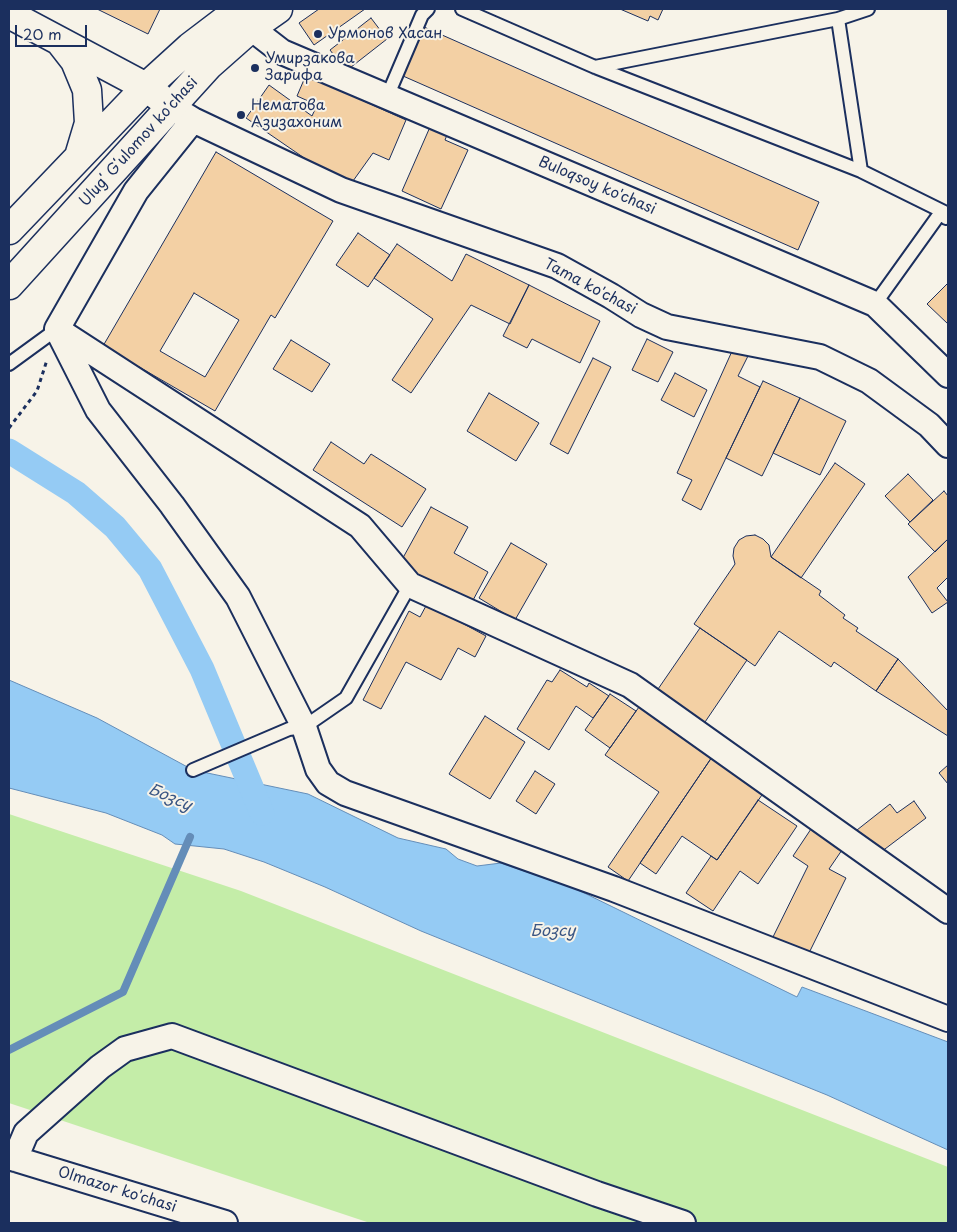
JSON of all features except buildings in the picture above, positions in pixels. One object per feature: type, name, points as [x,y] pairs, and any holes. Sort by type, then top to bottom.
[{"type":"main road","name":"Ulugʻ Gʻulomov koʻchasi","points":[[9,230],[80,153],[146,87],[190,47],[243,16],[278,9]]},
{"type":"main road","points":[[9,14],[146,87],[182,113]]},
{"type":"main road","name":"Ulugʻ Gʻulomov koʻchasi","points":[[9,285],[182,113],[208,66],[243,16]]},
{"type":"main road","points":[[56,38],[75,61],[87,90],[89,123],[80,153]]},
{"type":"street","name":"Buloqsoy ko'chasi","points":[[243,16],[282,52],[875,304],[948,375]]},
{"type":"street","points":[[57,329],[182,113]]},
{"type":"street","name":"Tama ko'chasi","points":[[182,113],[341,190],[557,266],[641,315],[667,327],[820,357],[870,381],[929,425],[948,444]]},
{"type":"street","points":[[57,329],[360,526],[410,584],[630,685],[948,911]]},
{"type":"street","points":[[57,329],[98,410],[172,505],[238,597],[296,728],[318,769],[328,783],[345,793],[614,889],[948,1019]]},
{"type":"street","points":[[12,1158],[26,1133],[100,1066],[124,1049],[172,1036],[597,1194],[683,1223]]},
{"type":"street","name":"Olmazor ko'chasi","points":[[12,1158],[224,1223]]},
{"type":"lane","points":[[387,97],[422,15],[428,9]]},
{"type":"lane","points":[[462,9],[595,67],[861,171],[946,216],[875,304]]},
{"type":"lane","points":[[595,67],[838,19],[868,9]]},
{"type":"lane","points":[[838,19],[861,171]]},
{"type":"lane","points":[[9,364],[57,329]]},
{"type":"lane","points":[[193,770],[296,728],[346,698],[410,584]]},
{"type":"path","points":[[9,428],[37,391]]},
{"type":"green space","points":[[9,814],[241,891],[948,1167],[948,1223],[370,1223],[9,1103]]},
{"type":"water","name":"Бозсу","points":[[9,680],[97,718],[193,770],[308,794],[398,838],[446,849],[458,859],[477,866],[501,863],[576,889],[797,997],[802,987],[948,1042],[948,1150],[827,1095],[421,931],[325,887],[264,862],[224,849],[175,844],[162,835],[106,813],[9,788]]},
{"type":"waterway","points":[[9,451],[76,493],[115,527],[150,569],[202,669],[262,813]]},
{"type":"waterway","points":[[9,1050],[123,992],[190,837]]},
{"type":"place","name":"Урмонов Хасан","points":[[318,34]]},
{"type":"place","name":"Умирзакова Зарифа","points":[[255,68]]},
{"type":"place","name":"Нематова Азизахоним","points":[[241,115]]}]
